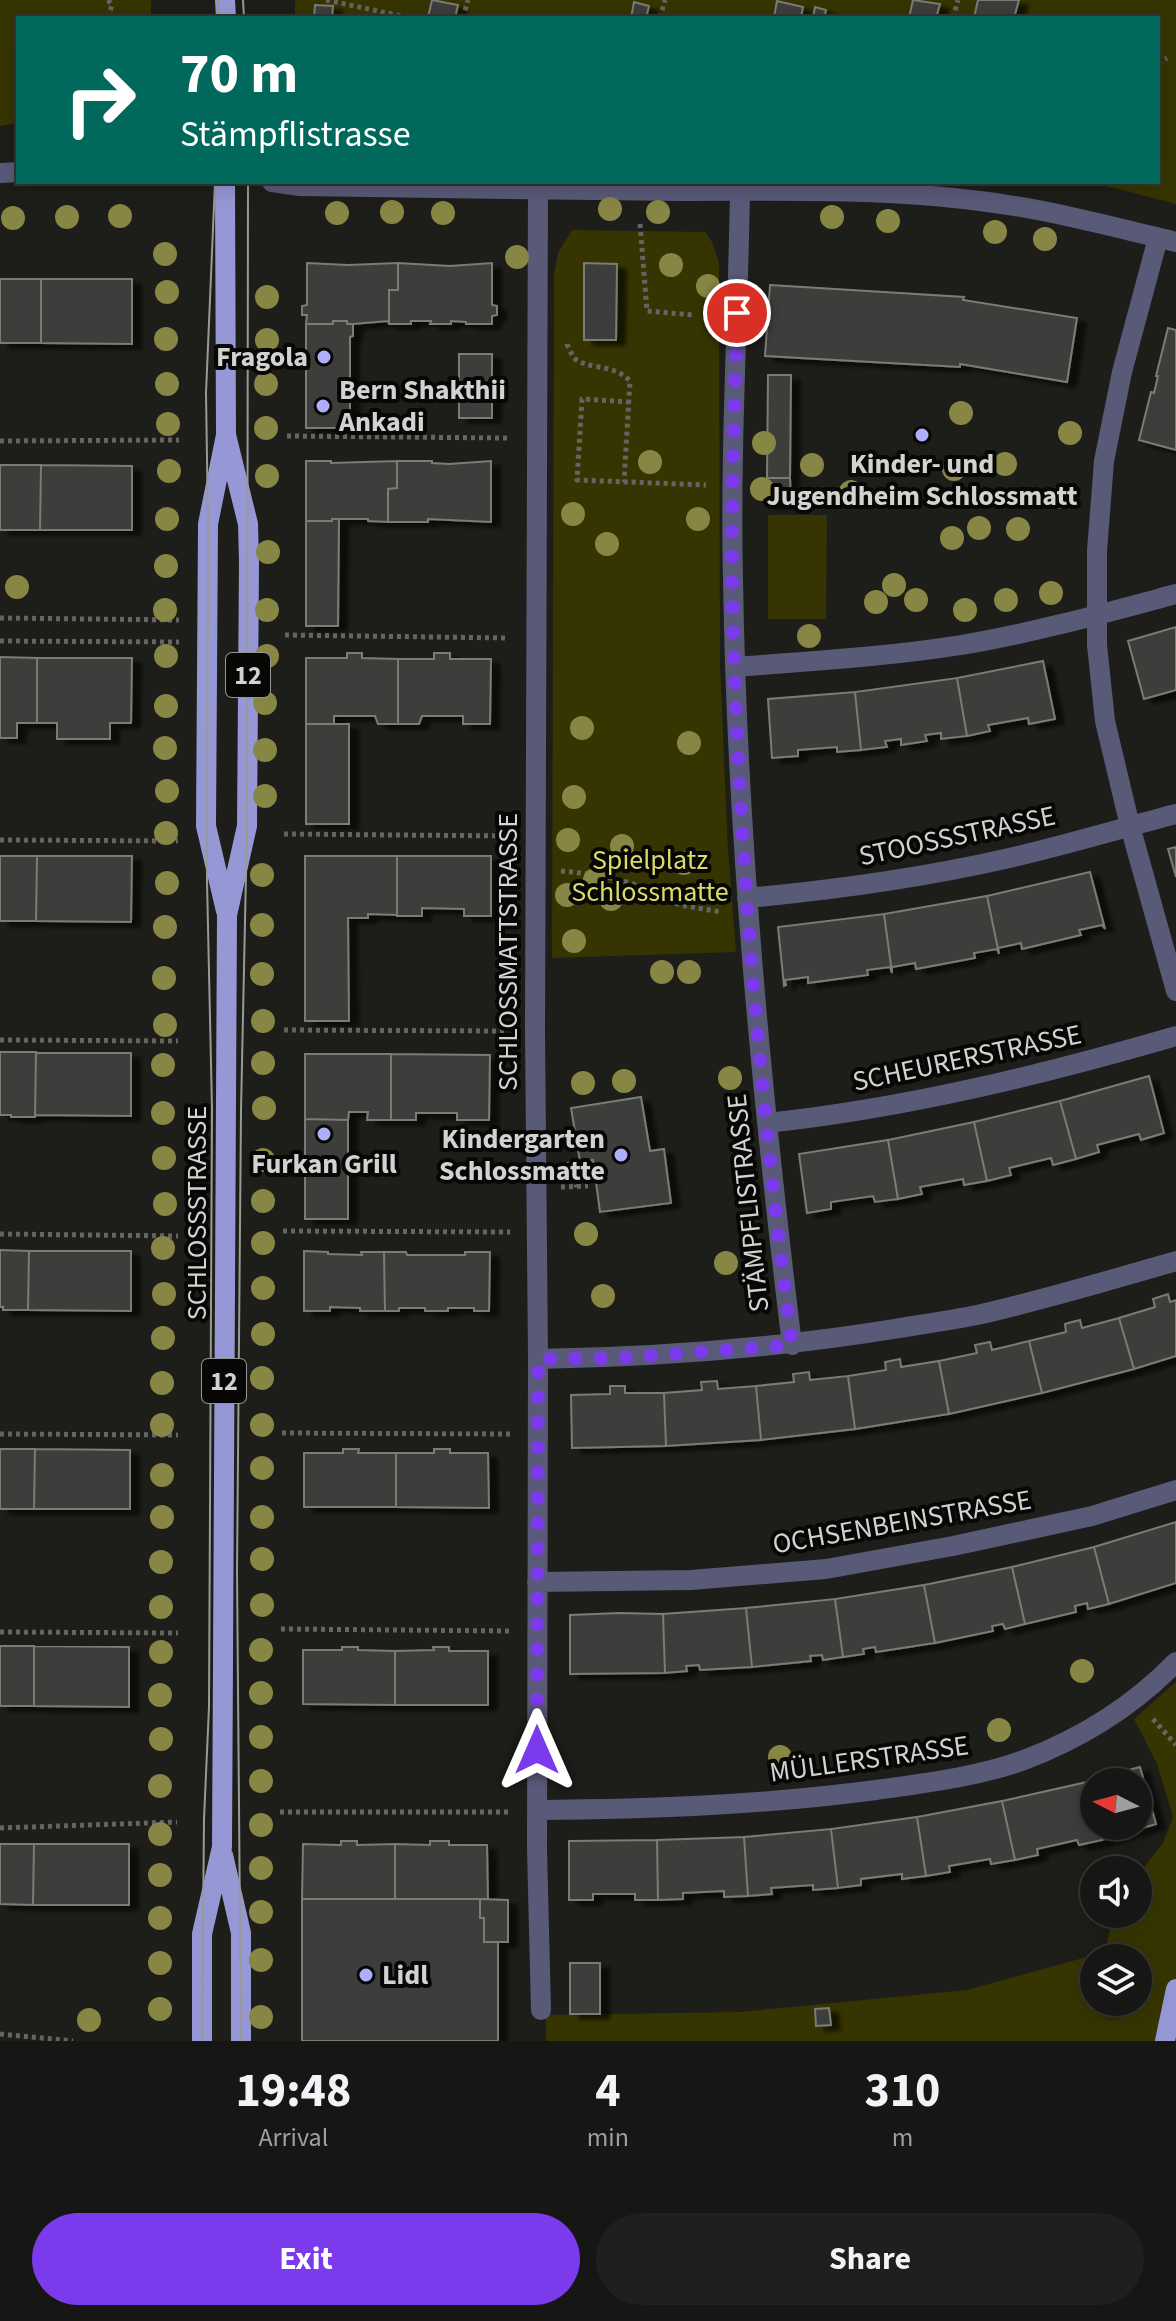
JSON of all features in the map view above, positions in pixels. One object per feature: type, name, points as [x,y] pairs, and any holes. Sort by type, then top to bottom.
[{"type":"main road","name":"SCHLOSSSTRASSE","points":[[225,184],[226,435],[208,524],[206,826],[227,915]]},
{"type":"main road","name":"SCHLOSSSTRASSE","points":[[202,2041],[202,1934],[222,1847],[227,915],[247,826],[248,524],[226,435]]},
{"type":"main road","name":"SCHLOSSSTRASSE","points":[[222,1847],[241,1933],[241,2041]]},
{"type":"main road","points":[[1165,2041],[1176,1989]]},
{"type":"street","points":[[286,184],[538,190],[859,192],[978,200],[1167,240],[1122,372],[1104,461],[1097,551],[1097,659],[1105,721],[1130,826],[1176,991]]},
{"type":"street","name":"SCHLOSSMATTSTRASSE","points":[[538,190],[535,1031],[537,1810],[541,2010]]},
{"type":"street","name":"STÄMPFLISTRASSE","points":[[740,191],[732,486],[735,667],[747,904],[792,1345]]},
{"type":"street","points":[[735,667],[874,656],[961,645],[1044,628],[1176,594]]},
{"type":"street","name":"STOOSSSTRASSE","points":[[747,904],[800,893],[927,875],[1007,858],[1176,814]]},
{"type":"street","name":"SCHEURERSTRASSE","points":[[767,1123],[883,1108],[970,1091],[1176,1036]]},
{"type":"street","name":"STÄMPFLISTRASSE","points":[[538,1359],[618,1358],[792,1345],[974,1315],[1067,1293],[1176,1261]]},
{"type":"street","name":"OCHSENBEINSTRASSE","points":[[537,1582],[691,1580],[826,1569],[1092,1516],[1176,1490]]},
{"type":"street","name":"MÜLLERSTRASSE","points":[[537,1810],[656,1809],[741,1804],[829,1796],[976,1774],[1024,1760],[1084,1733],[1137,1699],[1176,1662]]},
{"type":"path","points":[[326,0],[402,16]]},
{"type":"path","points":[[1160,62],[1167,58]]},
{"type":"path","points":[[640,224],[647,311],[693,315]]},
{"type":"path","points":[[538,331],[560,331],[574,358],[623,373],[630,381],[624,482]]},
{"type":"path","points":[[630,402],[582,399],[577,480],[732,486]]},
{"type":"path","points":[[287,436],[537,438]]},
{"type":"path","points":[[0,441],[179,440]]},
{"type":"path","points":[[0,618],[179,620]]},
{"type":"path","points":[[285,635],[536,638]]},
{"type":"path","points":[[0,641],[179,642]]},
{"type":"path","points":[[284,834],[536,836]]},
{"type":"path","points":[[0,840],[178,841]]},
{"type":"path","points":[[536,871],[599,875],[631,883],[680,905],[722,912],[747,904]]},
{"type":"path","points":[[284,1030],[535,1031]]},
{"type":"path","points":[[0,1040],[178,1041]]},
{"type":"path","points":[[567,1150],[567,1165],[577,1187]]},
{"type":"path","points":[[283,1231],[494,1232]]},
{"type":"path","points":[[0,1234],[178,1236]]},
{"type":"path","points":[[282,1433],[508,1434]]},
{"type":"path","points":[[0,1434],[178,1435]]},
{"type":"path","points":[[281,1629],[537,1631]]},
{"type":"path","points":[[0,1632],[178,1633]]},
{"type":"path","points":[[280,1812],[502,1813]]},
{"type":"path","points":[[0,1828],[177,1822]]},
{"type":"path","points":[[0,2034],[73,2041]]},
{"type":"green space","points":[[0,0],[151,0],[151,16],[16,16],[16,123],[0,126]]},
{"type":"green space","points":[[295,0],[1176,0],[1176,204],[1098,184],[1160,184],[1160,16],[295,16]]},
{"type":"green space","name":"Spielplatz Schlossmatte","points":[[572,230],[705,232],[719,263],[720,666],[736,952],[552,958],[554,275],[558,253]]},
{"type":"green space","points":[[768,515],[827,515],[826,619],[768,619]]},
{"type":"green space","points":[[1176,1682],[1176,1978],[1161,2041],[546,2041],[546,2015],[740,2012],[967,1990],[1080,1959],[1080,2016],[1152,2016],[1152,1944],[1107,1944],[1110,1928],[1152,1928],[1152,1857],[1163,1843],[1173,1817],[1157,1764],[1134,1719]]},
{"type":"building","points":[[432,0],[458,5],[455,16],[428,16]]},
{"type":"building","points":[[913,0],[940,4],[937,16],[909,16]]},
{"type":"building","points":[[978,0],[1019,0],[1015,16],[974,16]]},
{"type":"building","points":[[777,1],[803,7],[801,16],[774,16]]},
{"type":"building","points":[[634,2],[649,6],[646,16],[631,16]]},
{"type":"building","points":[[315,5],[333,6],[332,16],[314,16]]},
{"type":"building","points":[[815,7],[826,10],[824,16],[813,16]]},
{"type":"building","points":[[307,263],[398,263],[398,290],[389,290],[389,324],[388,321],[347,324],[347,321],[333,321],[333,324],[306,324],[307,315],[302,315],[302,306],[307,305]]},
{"type":"building","points":[[398,263],[450,266],[492,263],[492,305],[497,306],[497,315],[492,316],[492,324],[411,321],[411,324],[389,324],[389,290],[398,290]]},
{"type":"building","points":[[584,263],[617,264],[616,340],[584,340]]},
{"type":"building","points":[[0,279],[41,279],[41,343],[0,343]]},
{"type":"building","points":[[41,279],[132,279],[132,344],[41,343]]},
{"type":"building","points":[[770,285],[964,297],[963,300],[1077,318],[1067,382],[960,364],[960,367],[765,356]]},
{"type":"building","points":[[333,321],[353,324],[353,336],[350,337],[350,428],[306,428],[306,324],[333,324]]},
{"type":"building","points":[[1168,328],[1176,330],[1176,450],[1139,440],[1151,392],[1154,393]]},
{"type":"building","points":[[459,354],[492,354],[492,418],[459,418]]},
{"type":"building","points":[[768,375],[791,375],[790,478],[767,478]]},
{"type":"building","points":[[306,461],[397,461],[397,488],[388,489],[388,522],[368,519],[306,521]]},
{"type":"building","points":[[397,461],[449,464],[491,461],[491,522],[428,519],[428,522],[388,522],[388,489],[397,488]]},
{"type":"building","points":[[0,465],[41,465],[40,530],[0,530]]},
{"type":"building","points":[[41,465],[132,466],[132,530],[40,530]]},
{"type":"building","points":[[767,478],[790,478],[791,504],[767,504]]},
{"type":"building","points":[[339,519],[338,626],[306,626],[306,521]]},
{"type":"building","points":[[1176,627],[1176,690],[1144,699],[1128,641]]},
{"type":"building","points":[[347,653],[362,653],[362,658],[398,659],[398,724],[378,724],[375,716],[334,716],[334,724],[306,724],[306,658],[347,658]]},
{"type":"building","points":[[434,653],[450,653],[450,659],[491,659],[490,724],[463,724],[463,716],[422,716],[419,724],[398,724],[398,659],[434,659]]},
{"type":"building","points":[[0,657],[37,658],[37,723],[17,723],[17,738],[0,738]]},
{"type":"building","points":[[37,658],[132,658],[131,723],[110,723],[110,739],[57,739],[57,723],[37,723]]},
{"type":"building","points":[[1043,661],[1055,719],[1029,724],[1028,718],[988,725],[990,731],[967,736],[957,678]]},
{"type":"building","points":[[957,678],[967,736],[941,739],[941,733],[925,735],[927,741],[901,745],[901,739],[885,741],[887,747],[861,750],[855,692]]},
{"type":"building","points":[[855,692],[861,750],[837,752],[837,747],[798,750],[798,756],[772,758],[768,699]]},
{"type":"building","points":[[306,724],[349,724],[349,824],[306,824]]},
{"type":"building","points":[[1176,847],[1176,877],[1168,849]]},
{"type":"building","points":[[0,856],[37,856],[36,921],[0,921]]},
{"type":"building","points":[[37,856],[132,856],[131,922],[36,921]]},
{"type":"building","points":[[305,856],[397,856],[397,915],[368,914],[368,918],[348,918],[349,1021],[305,1021]]},
{"type":"building","points":[[397,856],[491,856],[491,916],[464,916],[464,909],[422,908],[422,916],[397,916]]},
{"type":"building","points":[[1090,872],[1105,929],[1102,925],[1079,930],[1081,935],[1022,949],[1021,943],[998,948],[999,954],[987,896]]},
{"type":"building","points":[[987,896],[999,954],[997,949],[974,953],[975,958],[916,969],[915,963],[892,967],[892,973],[884,914]]},
{"type":"building","points":[[884,914],[892,973],[890,967],[867,970],[868,975],[808,983],[808,977],[785,980],[784,986],[778,927]]},
{"type":"building","points":[[0,1052],[36,1052],[35,1117],[0,1115]]},
{"type":"building","points":[[36,1053],[131,1053],[131,1116],[35,1115]]},
{"type":"building","points":[[305,1054],[391,1054],[391,1120],[367,1120],[368,1112],[349,1112],[348,1120],[305,1119]]},
{"type":"building","points":[[391,1054],[490,1055],[489,1120],[457,1120],[457,1113],[416,1113],[416,1120],[391,1120]]},
{"type":"building","points":[[1149,1076],[1164,1133],[1141,1140],[1139,1134],[1097,1145],[1099,1152],[1076,1159],[1060,1101]]},
{"type":"building","points":[[641,1097],[650,1151],[664,1149],[671,1203],[600,1212],[593,1160],[580,1162],[571,1108]]},
{"type":"building","points":[[1060,1101],[1076,1159],[1053,1165],[1051,1158],[1009,1168],[1011,1175],[987,1181],[974,1122]]},
{"type":"building","points":[[305,1119],[348,1120],[348,1219],[305,1219]]},
{"type":"building","points":[[974,1122],[987,1181],[964,1185],[963,1179],[920,1187],[922,1194],[898,1199],[888,1140]]},
{"type":"building","points":[[888,1140],[898,1199],[875,1202],[873,1196],[831,1202],[831,1209],[807,1213],[799,1154]]},
{"type":"building","points":[[0,1250],[29,1251],[28,1310],[3,1310],[0,1307]]},
{"type":"building","points":[[29,1251],[131,1251],[131,1311],[28,1310]]},
{"type":"building","points":[[304,1251],[362,1255],[361,1252],[384,1252],[385,1311],[330,1307],[330,1311],[304,1311]]},
{"type":"building","points":[[384,1252],[465,1255],[465,1252],[490,1252],[489,1311],[474,1311],[474,1308],[425,1311],[425,1308],[399,1308],[399,1311],[385,1311]]},
{"type":"building","points":[[1168,1294],[1170,1302],[1176,1300],[1176,1356],[1134,1369],[1119,1318],[1155,1307],[1153,1299]]},
{"type":"building","points":[[1119,1318],[1134,1369],[1042,1393],[1029,1341],[1066,1332],[1065,1324],[1072,1322],[1080,1320],[1082,1328]]},
{"type":"building","points":[[1029,1341],[1042,1393],[949,1414],[939,1361],[977,1353],[975,1345],[990,1342],[992,1350]]},
{"type":"building","points":[[900,1359],[901,1367],[939,1361],[949,1414],[855,1429],[848,1376],[886,1370],[885,1362]]},
{"type":"building","points":[[809,1372],[810,1380],[848,1376],[855,1429],[761,1440],[756,1386],[794,1382],[793,1374]]},
{"type":"building","points":[[717,1381],[718,1389],[756,1386],[761,1440],[666,1446],[664,1393],[702,1390],[701,1382]]},
{"type":"building","points":[[610,1386],[625,1386],[625,1393],[664,1393],[666,1446],[572,1448],[571,1395],[610,1394]]},
{"type":"building","points":[[0,1449],[35,1449],[34,1509],[0,1509]]},
{"type":"building","points":[[35,1449],[130,1450],[130,1509],[34,1509]]},
{"type":"building","points":[[343,1449],[359,1449],[358,1453],[396,1453],[396,1507],[304,1507],[304,1453],[343,1453]]},
{"type":"building","points":[[434,1449],[450,1449],[450,1453],[488,1453],[489,1508],[396,1507],[396,1453],[434,1453]]},
{"type":"building","points":[[1176,1522],[1176,1583],[1109,1604],[1094,1547]]},
{"type":"building","points":[[1094,1547],[1109,1604],[1088,1609],[1087,1603],[1075,1606],[1076,1612],[1025,1624],[1012,1567]]},
{"type":"building","points":[[1012,1567],[1025,1624],[1005,1629],[1003,1624],[992,1626],[993,1631],[935,1643],[924,1585]]},
{"type":"building","points":[[924,1585],[935,1643],[876,1652],[875,1647],[863,1649],[864,1654],[843,1657],[835,1599]]},
{"type":"building","points":[[835,1599],[843,1657],[823,1660],[822,1655],[810,1656],[811,1661],[752,1667],[746,1608]]},
{"type":"building","points":[[746,1608],[752,1667],[700,1670],[699,1665],[686,1666],[687,1671],[665,1673],[663,1614]]},
{"type":"building","points":[[663,1614],[665,1673],[570,1674],[570,1615]]},
{"type":"building","points":[[0,1646],[34,1646],[34,1706],[0,1706]]},
{"type":"building","points":[[34,1646],[129,1647],[129,1707],[34,1706]]},
{"type":"building","points":[[342,1647],[395,1651],[395,1705],[303,1704],[303,1650],[342,1650]]},
{"type":"building","points":[[433,1647],[449,1647],[449,1651],[488,1651],[488,1705],[395,1705],[395,1651],[434,1650]]},
{"type":"building","points":[[1080,1784],[1080,1840],[1102,1840],[1079,1845],[1077,1840],[1037,1849],[1038,1855],[1015,1860],[1002,1801]]},
{"type":"building","points":[[1002,1801],[1015,1860],[991,1864],[990,1859],[949,1866],[950,1872],[926,1876],[917,1817]]},
{"type":"building","points":[[917,1817],[926,1876],[902,1879],[902,1874],[861,1879],[861,1885],[838,1888],[831,1829]]},
{"type":"building","points":[[831,1829],[838,1888],[813,1890],[813,1885],[771,1888],[772,1894],[748,1896],[744,1837]]},
{"type":"building","points":[[744,1837],[748,1896],[724,1897],[724,1891],[683,1893],[683,1899],[658,1900],[657,1840]]},
{"type":"building","points":[[657,1840],[658,1900],[635,1900],[635,1894],[593,1894],[593,1900],[569,1900],[569,1841]]},
{"type":"building","points":[[341,1841],[357,1841],[357,1845],[395,1844],[395,1899],[302,1899],[303,1844],[341,1845]]},
{"type":"building","points":[[430,1841],[449,1841],[449,1845],[487,1845],[488,1899],[395,1899],[395,1844],[430,1845]]},
{"type":"building","points":[[0,1844],[34,1844],[33,1905],[0,1904]]},
{"type":"building","points":[[34,1844],[129,1844],[129,1905],[33,1905]]},
{"type":"building","points":[[302,1899],[480,1899],[484,1942],[498,1942],[498,2041],[302,2041]]},
{"type":"building","points":[[480,1899],[508,1900],[508,1942],[484,1942]]},
{"type":"building","points":[[570,1963],[600,1963],[600,2014],[570,2014]]},
{"type":"building","points":[[829,2008],[831,2025],[816,2026],[815,2009]]},
{"type":"tram line","points":[[218,0],[218,16]]},
{"type":"tram line","points":[[243,0],[244,16]]},
{"type":"tram line","points":[[202,2041],[204,1819],[209,1707],[212,1109],[207,881],[206,393],[215,184]]},
{"type":"tram line","points":[[241,2041],[237,1571],[247,826],[248,184]]},
{"type":"place","name":"Fragola","points":[[324,357]]},
{"type":"place","name":"Bern Shakthii Ankadi","points":[[323,406]]},
{"type":"place","name":"Kinder- und Jugendheim Schlossmatt","points":[[922,435]]},
{"type":"place","name":"Furkan Grill","points":[[324,1134]]},
{"type":"place","name":"Kindergarten Schlossmatte","points":[[621,1155]]},
{"type":"place","name":"Lidl","points":[[366,1975]]},
{"type":"route","points":[[537,1750],[538,1359],[618,1358],[792,1345],[759,1045],[740,785],[732,577],[737,313]]}]
